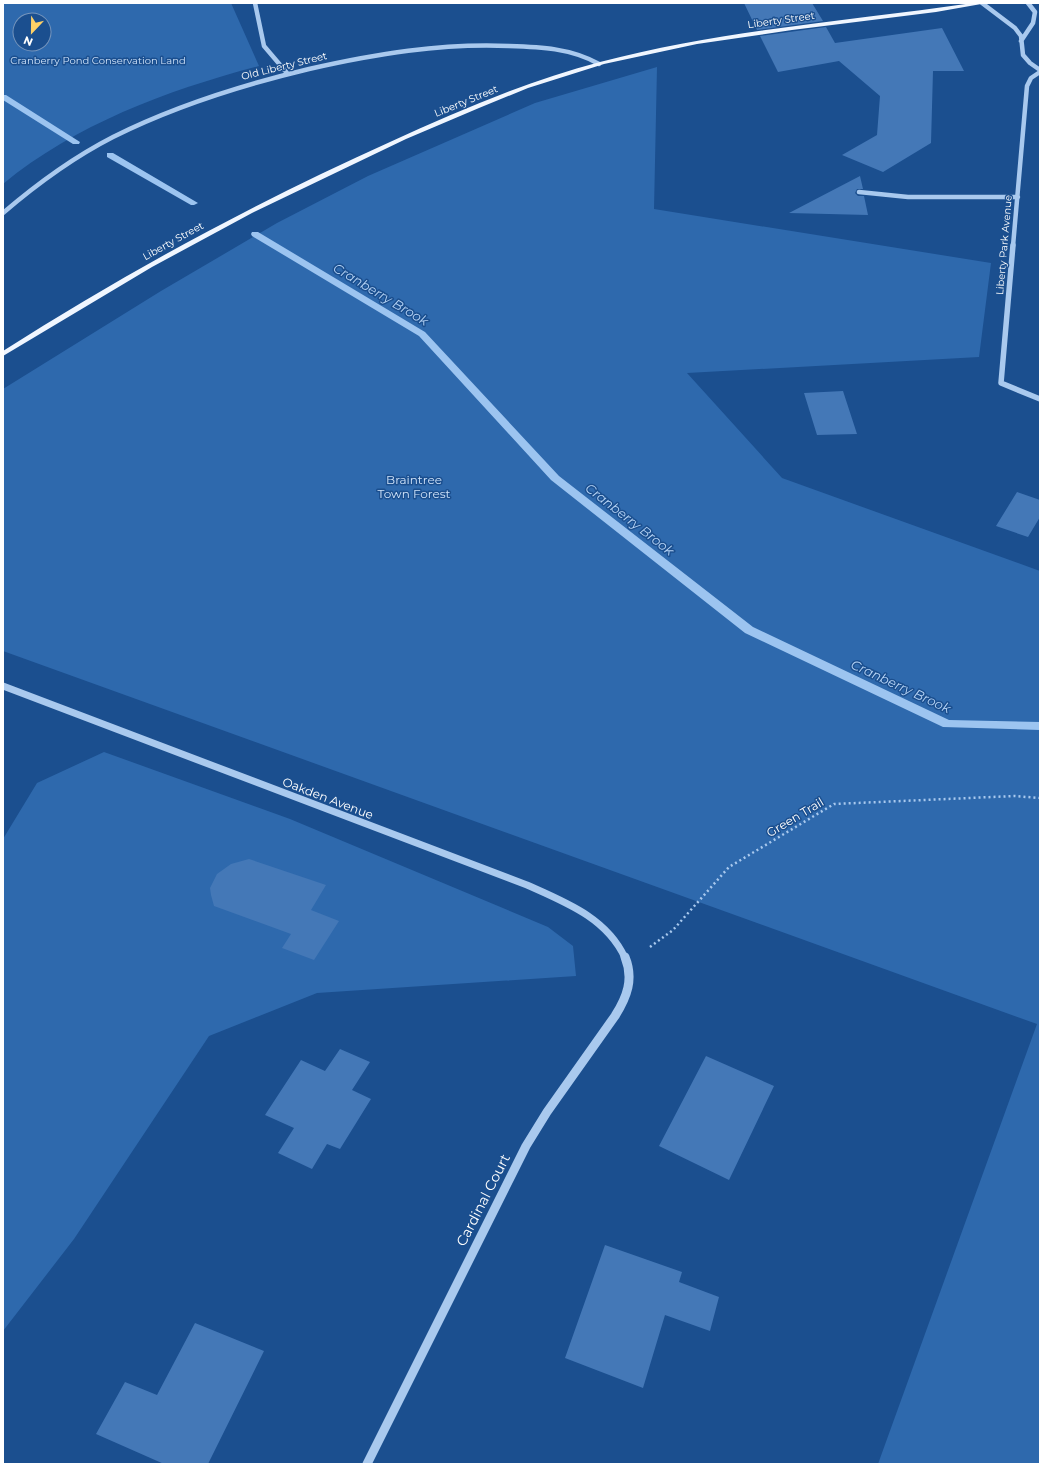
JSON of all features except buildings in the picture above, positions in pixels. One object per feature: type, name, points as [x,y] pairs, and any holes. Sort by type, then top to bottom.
[{"type":"main road","name":"Liberty Street","points":[[3,354],[77,308],[231,221],[335,169],[487,102],[531,86],[599,64],[655,50],[726,38],[983,3]]},
{"type":"street","points":[[255,3],[264,46],[287,73]]},
{"type":"street","name":"Liberty Park Avenue","points":[[983,3],[1015,28],[1021,41],[1023,55],[1040,71],[1031,78],[1027,86],[1001,383],[1040,399]]},
{"type":"street","points":[[1021,41],[1035,17],[1035,12],[1028,3]]},
{"type":"street","name":"Old Liberty Street","points":[[3,213],[20,197],[44,179],[82,155],[119,135],[170,112],[218,94],[287,73],[388,52],[457,45],[502,45],[562,50],[587,57],[599,64]]},
{"type":"street","points":[[859,192],[879,196],[918,198],[957,196],[1018,197]]},
{"type":"street","name":"Oakden Avenue","points":[[3,686],[527,885],[583,912],[601,924],[616,941],[625,958]]},
{"type":"street","name":"Cardinal Court","points":[[367,1464],[526,1146],[547,1112],[615,1016],[624,1000],[630,985],[630,970],[625,958]]},
{"type":"path","name":"Green Trail","points":[[625,958],[660,941],[673,930],[729,867],[834,804],[1014,796],[1040,798]]},
{"type":"green space","name":"Cranberry Pond Conservation Land","points":[[3,3],[231,3],[259,66],[191,86],[124,112],[61,144],[31,163],[3,184]]},
{"type":"green space","name":"Braintree Town Forest","points":[[657,67],[654,209],[991,263],[979,357],[687,373],[782,478],[1040,571],[1040,1464],[878,1464],[1037,1024],[3,651],[3,389],[161,291],[277,223],[368,176],[535,103]]},
{"type":"green space","points":[[104,752],[290,819],[548,927],[573,946],[576,976],[317,993],[209,1036],[74,1239],[3,1331],[3,839],[37,783]]},
{"type":"waterway","name":"Cranberry Brook","points":[[3,97],[76,142]]},
{"type":"waterway","name":"Cranberry Brook","points":[[110,155],[194,203]]},
{"type":"waterway","name":"Cranberry Brook","points":[[255,234],[422,334],[555,478],[749,630],[947,724],[1040,726]]}]
